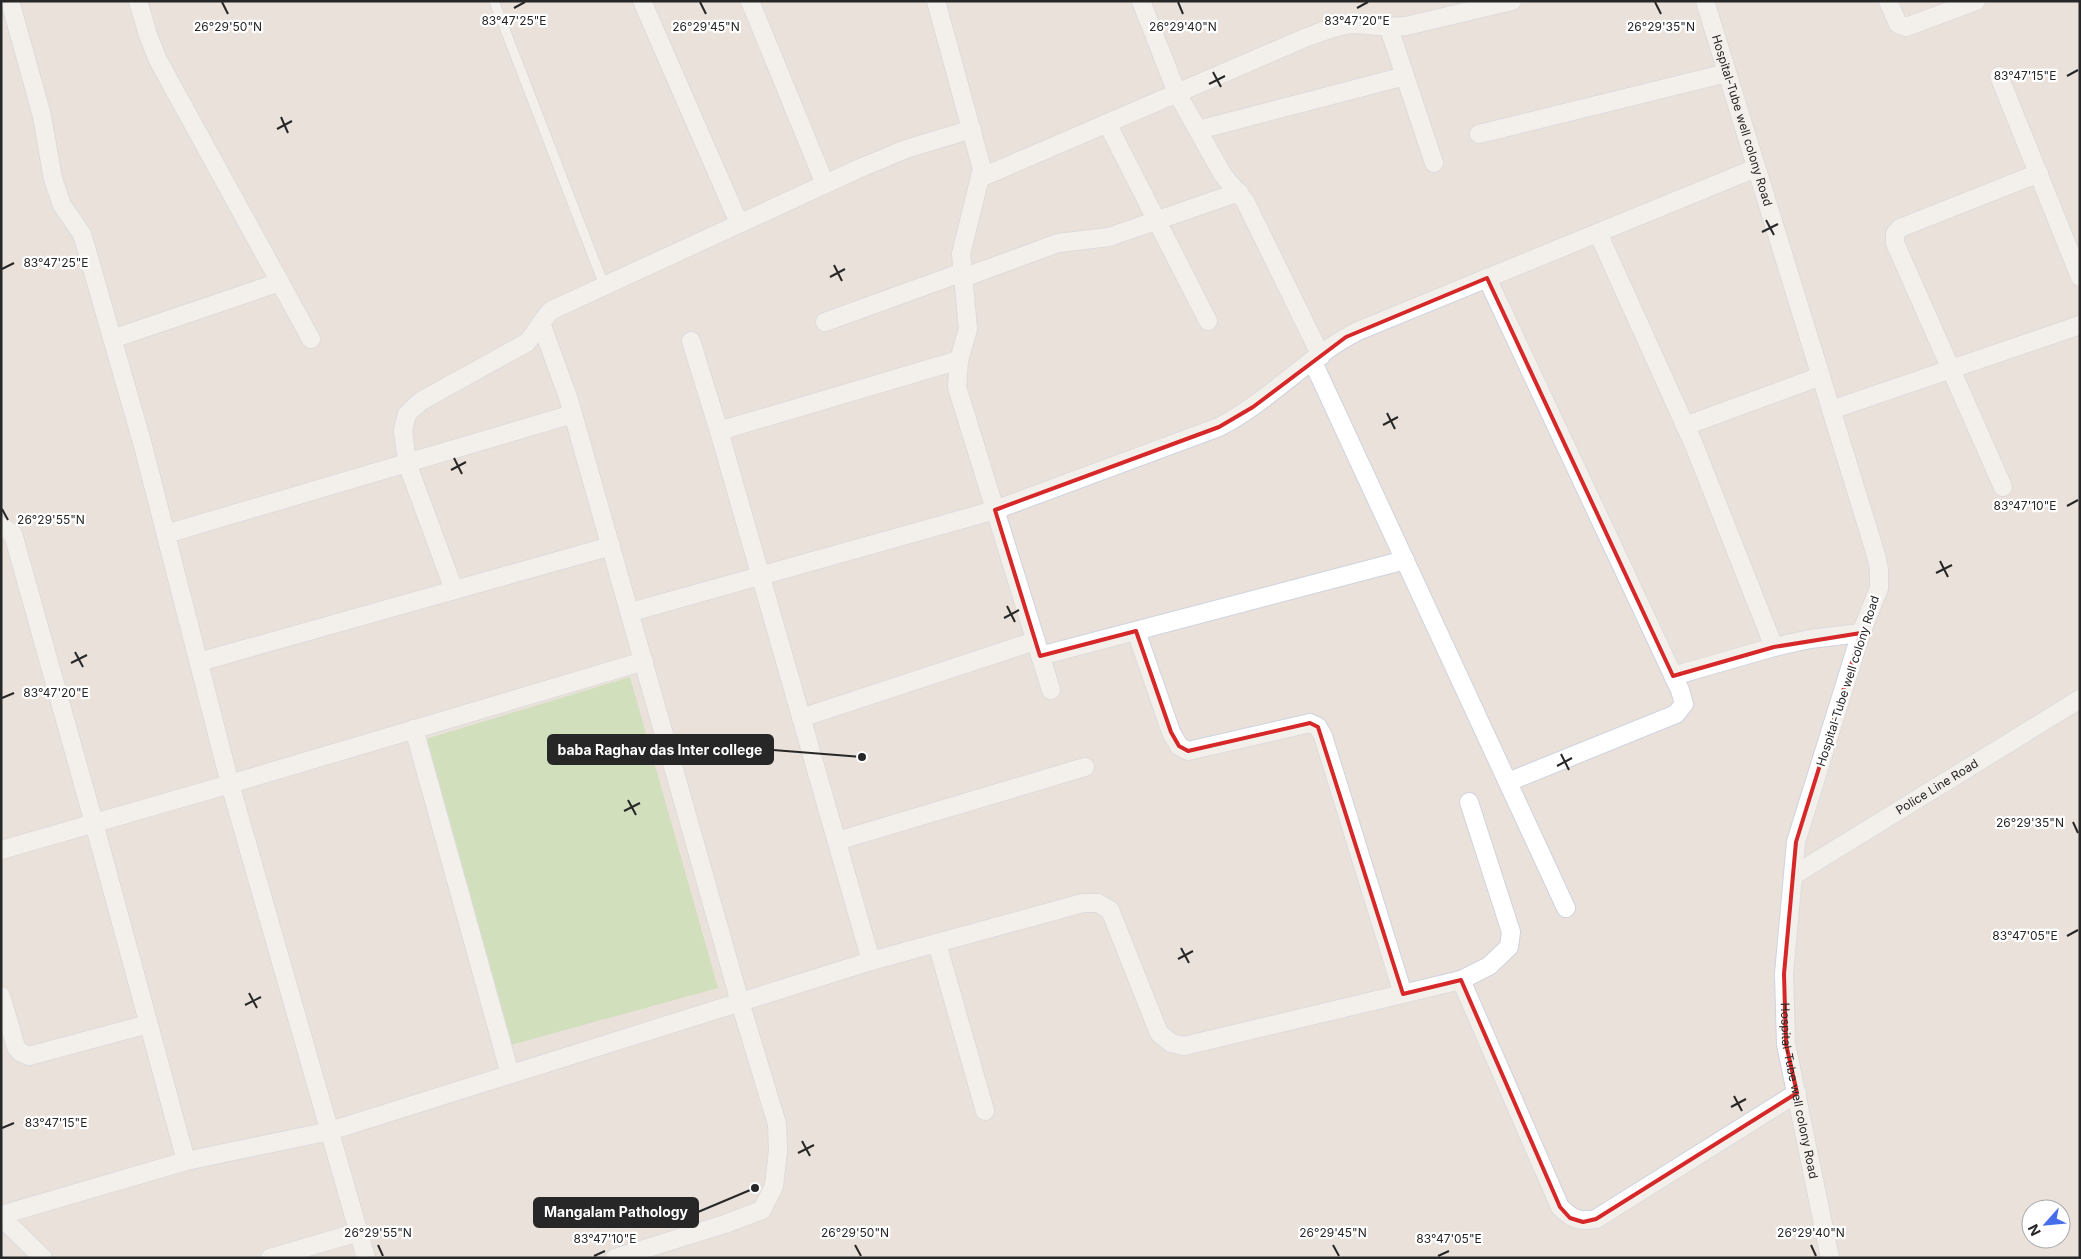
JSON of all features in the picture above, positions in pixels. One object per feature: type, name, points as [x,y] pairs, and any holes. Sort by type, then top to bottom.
[{"type":"street","points":[[10,1],[42,116],[53,179],[62,206],[82,234],[142,442],[230,784],[366,1258]]},
{"type":"street","points":[[138,1],[148,36],[158,60],[311,339]]},
{"type":"street","points":[[642,1],[739,223]]},
{"type":"street","points":[[750,1],[825,184]]},
{"type":"street","points":[[936,1],[982,169],[961,254],[968,329],[959,360],[957,387],[1052,690]]},
{"type":"street","points":[[1142,1],[1177,93],[1223,175],[1239,192],[1317,359],[1405,560],[1566,908]]},
{"type":"street","points":[[980,178],[1332,28],[1353,24],[1389,28],[1406,26],[1483,5],[1512,1]]},
{"type":"street","name":"Hospital-Tube well colony Road","points":[[1705,1],[1876,555],[1879,570],[1878,588],[1796,842],[1784,974],[1786,1044],[1798,1093],[1830,1258]]},
{"type":"street","points":[[1888,1],[1898,24],[1906,27],[1976,1]]},
{"type":"street","points":[[1389,28],[1434,163]]},
{"type":"street","points":[[1479,134],[1727,73]]},
{"type":"street","points":[[1198,130],[1405,76]]},
{"type":"street","points":[[1999,76],[2080,277]]},
{"type":"street","points":[[1106,124],[1208,321]]},
{"type":"street","points":[[454,590],[407,463],[403,430],[407,414],[421,401],[526,343],[552,310],[739,223],[906,149],[972,129]]},
{"type":"street","points":[[631,612],[995,510],[1219,427],[1242,415],[1346,337],[1358,331],[1756,168]]},
{"type":"street","points":[[2003,487],[1896,243],[1895,234],[1900,228],[2039,173]]},
{"type":"street","points":[[824,322],[1058,243],[1109,237],[1157,222],[1239,192]]},
{"type":"street","points":[[1598,232],[1686,426],[1774,647]]},
{"type":"street","points":[[1487,278],[1680,690],[1684,704],[1676,714],[1508,782]]},
{"type":"street","points":[[112,339],[280,282]]},
{"type":"street","points":[[541,323],[573,414],[776,1124],[778,1151],[774,1186],[762,1210],[725,1224],[615,1258]]},
{"type":"street","points":[[1831,410],[2080,325]]},
{"type":"street","points":[[691,341],[719,431],[871,961]]},
{"type":"street","points":[[719,431],[959,360]]},
{"type":"street","points":[[1686,426],[1821,376]]},
{"type":"street","points":[[166,534],[573,414]]},
{"type":"street","points":[[1,526],[13,534],[186,1161]]},
{"type":"street","points":[[199,662],[611,546]]},
{"type":"street","points":[[801,718],[1038,648],[1136,631],[1405,560]]},
{"type":"street","points":[[1136,631],[1171,732],[1179,746],[1188,751],[1310,723],[1318,727],[1323,736],[1403,994]]},
{"type":"street","points":[[1673,676],[1774,647],[1810,639],[1862,633]]},
{"type":"street","points":[[1,850],[644,661]]},
{"type":"street","name":"Police Line Road","points":[[1794,875],[2080,699]]},
{"type":"street","points":[[414,729],[510,1074]]},
{"type":"street","points":[[837,841],[1085,767]]},
{"type":"street","points":[[43,1258],[1,1216],[186,1161],[330,1130],[871,961],[1084,903],[1098,903],[1110,910],[1158,1033],[1171,1043],[1184,1046],[1461,980],[1489,966],[1509,948],[1511,932],[1469,802]]},
{"type":"street","points":[[937,943],[985,1112]]},
{"type":"street","points":[[1461,980],[1560,1207],[1570,1218],[1583,1222],[1596,1219],[1798,1093]]},
{"type":"street","points":[[1,996],[16,1047],[20,1052],[29,1056],[148,1024]]},
{"type":"street","points":[[270,1258],[358,1232]]},
{"type":"lane","points":[[494,1],[604,285]]},
{"type":"highlighted area","points":[[1487,278],[1673,676],[1774,647],[1861,633],[1796,842],[1784,974],[1786,1044],[1797,1093],[1596,1219],[1583,1222],[1570,1218],[1560,1207],[1461,980],[1403,994],[1318,727],[1310,723],[1188,751],[1179,746],[1171,732],[1136,631],[1040,656],[995,510],[1219,427],[1253,407],[1346,337]]},
{"type":"green space","points":[[630,677],[718,988],[507,1046],[419,741]]},
{"type":"place","name":"baba Raghav das Inter college","points":[[862,757]]},
{"type":"place","name":"Mangalam Pathology","points":[[755,1188]]}]
